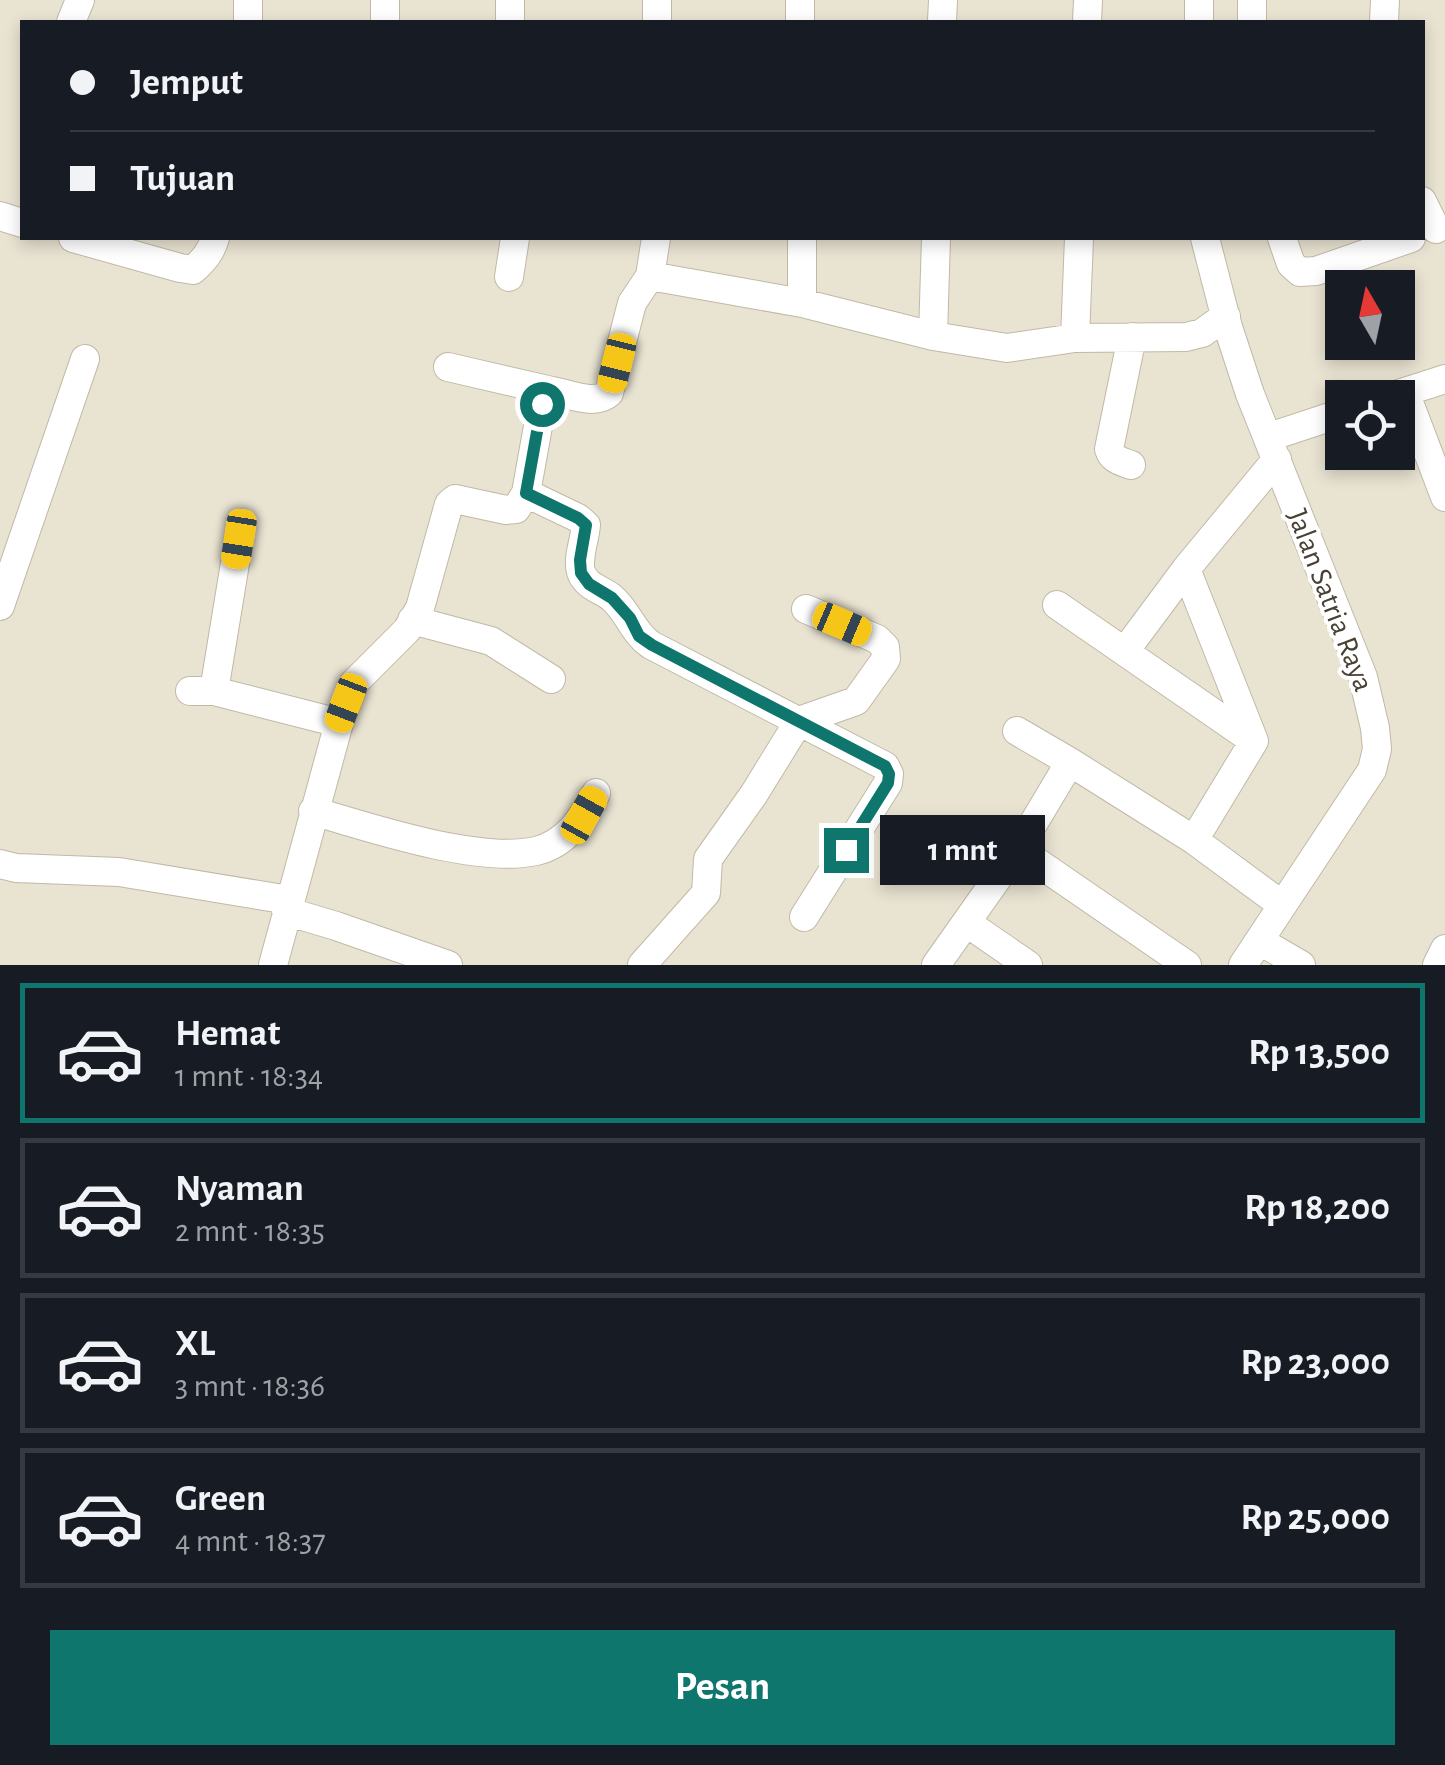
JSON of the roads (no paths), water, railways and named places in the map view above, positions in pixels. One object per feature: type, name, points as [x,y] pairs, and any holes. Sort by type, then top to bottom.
[{"type":"street","points":[[80,240],[193,270],[204,261],[214,240]]},
{"type":"street","points":[[509,278],[515,240]]},
{"type":"street","points":[[448,367],[596,400],[604,398],[610,393],[632,303],[650,276],[656,240]]},
{"type":"street","points":[[802,240],[802,303]]},
{"type":"street","points":[[933,336],[936,240]]},
{"type":"street","points":[[1076,338],[1079,240]]},
{"type":"street","name":"Jalan Satria Raya","points":[[1207,240],[1250,394],[1363,677],[1377,749],[1372,770],[1243,965]]},
{"type":"street","points":[[1283,240],[1291,264],[1300,272],[1316,271],[1406,240]]},
{"type":"street","points":[[650,276],[802,303],[933,336],[1008,348],[1076,338],[1186,337],[1227,321]]},
{"type":"street","points":[[1132,336],[1109,449],[1116,460],[1132,464]]},
{"type":"street","points":[[0,606],[84,360]]},
{"type":"street","points":[[1415,392],[1445,379]]},
{"type":"street","points":[[273,965],[313,811],[354,683],[394,645],[420,608],[449,504],[455,499],[516,510],[526,493],[542,404],[552,391]]},
{"type":"street","points":[[1125,651],[1273,448],[1325,421]]},
{"type":"street","points":[[1415,430],[1445,497]]},
{"type":"street","points":[[526,493],[586,525],[581,573],[589,584],[612,598],[630,618],[639,636],[885,766],[888,783],[804,917]]},
{"type":"street","points":[[239,539],[202,691],[339,723]]},
{"type":"street","points":[[1186,569],[1254,741]]},
{"type":"street","points":[[1058,605],[1254,741]]},
{"type":"street","points":[[642,965],[706,893],[708,859],[800,721],[856,701],[886,659],[886,648],[877,639],[806,609]]},
{"type":"street","points":[[412,620],[491,641],[551,679]]},
{"type":"street","points":[[1016,732],[1194,840],[1282,905]]},
{"type":"street","points":[[1194,840],[1254,741]]},
{"type":"street","points":[[936,965],[1018,849],[1070,762]]},
{"type":"street","points":[[313,811],[380,831],[474,852],[503,854],[538,851],[568,835],[596,793]]},
{"type":"street","points":[[1018,849],[1187,965]]},
{"type":"street","points":[[0,864],[118,872],[288,906],[448,965]]},
{"type":"street","points":[[967,923],[1028,965]]},
{"type":"street","points":[[1260,941],[1301,965]]},
{"type":"street","points":[[1438,965],[1445,948]]}]
